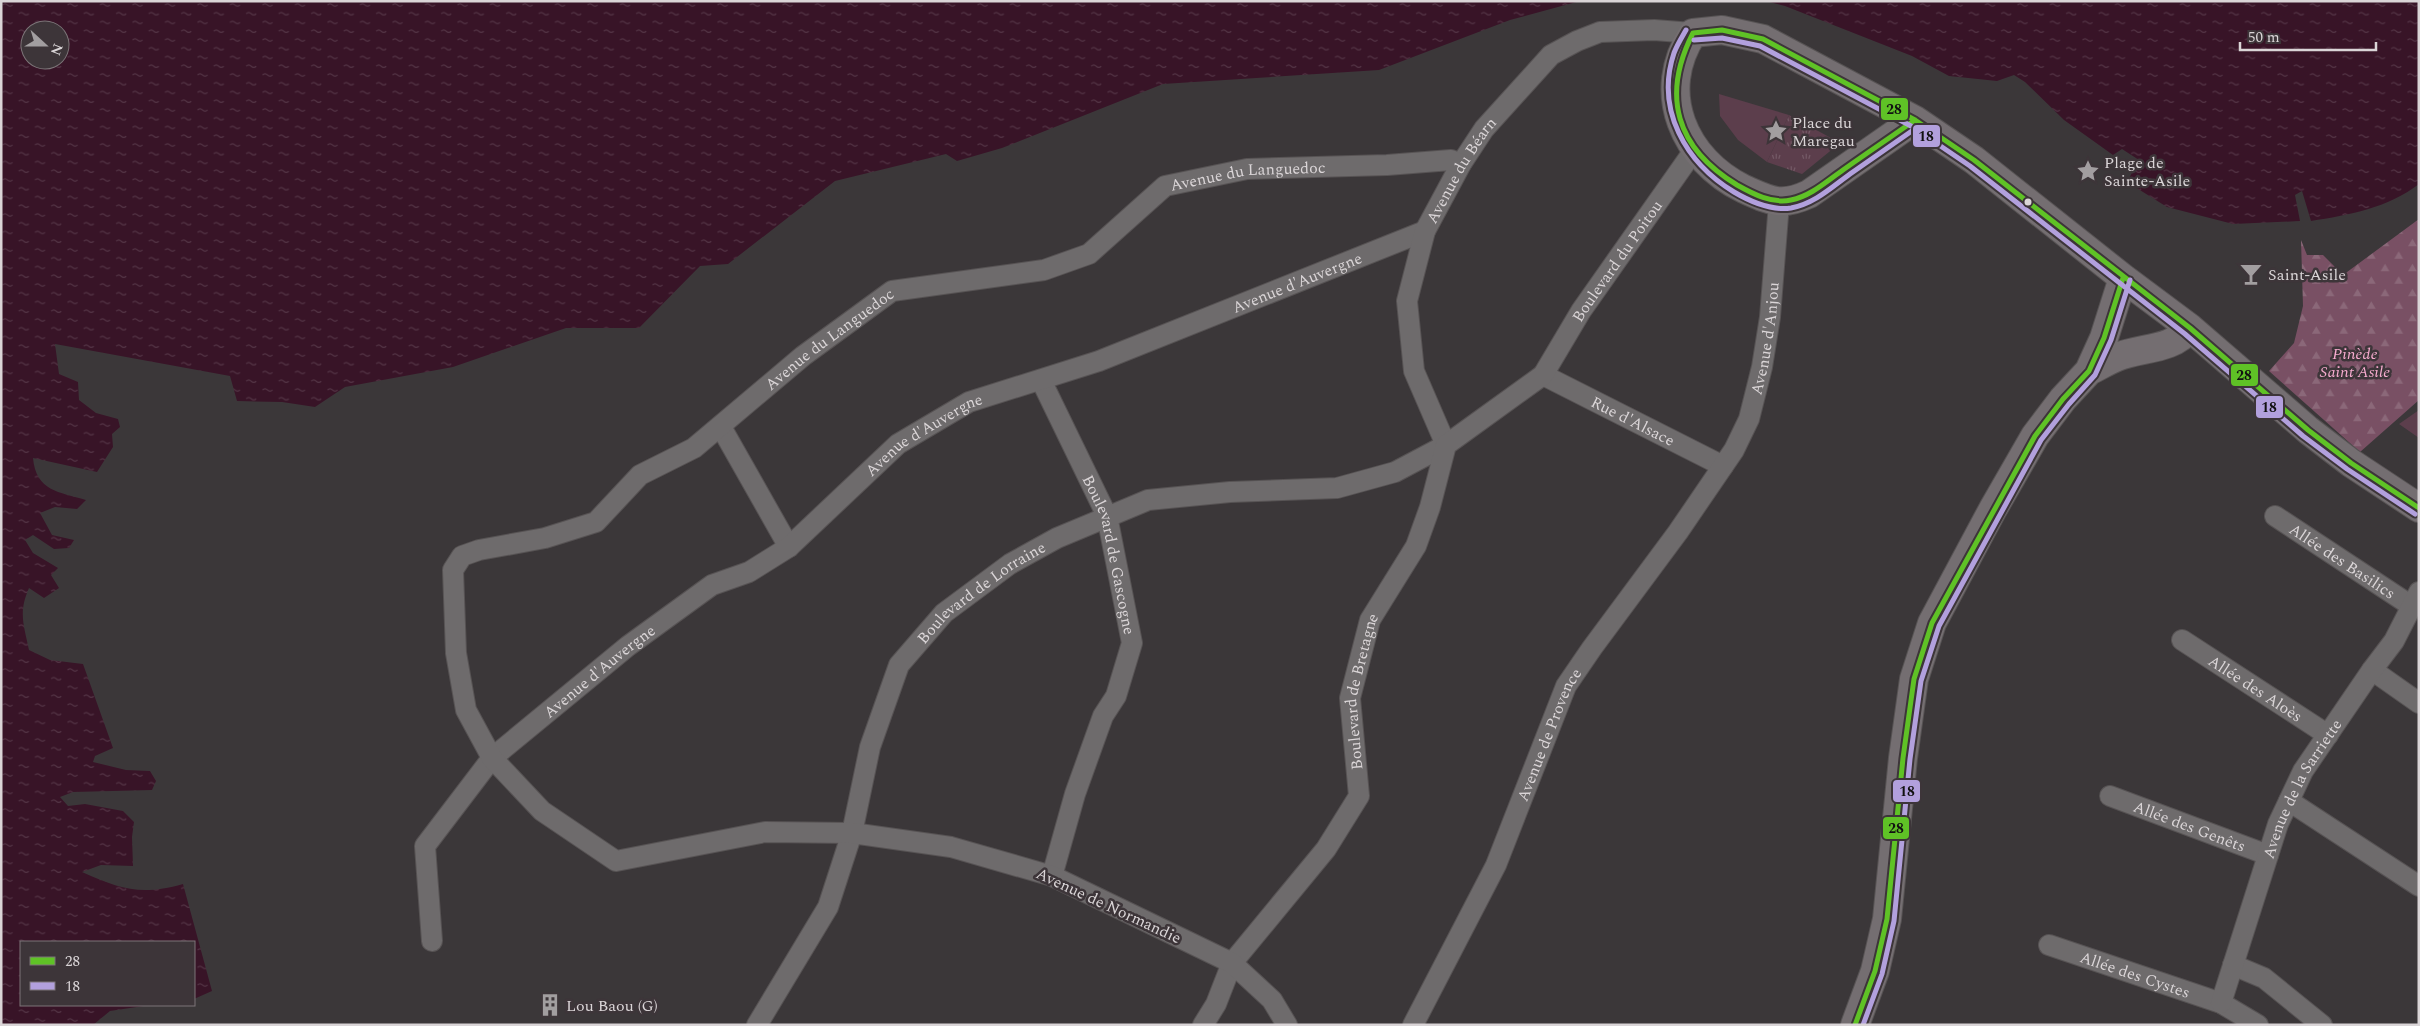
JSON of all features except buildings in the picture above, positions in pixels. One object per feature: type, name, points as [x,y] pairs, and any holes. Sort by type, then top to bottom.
[{"type":"street","name":"Avenue du Béarn","points":[[1446,445],[1414,371],[1407,301],[1425,231],[1461,164],[1484,129],[1550,55],[1576,41],[1600,32],[1654,30],[1693,33]]},
{"type":"street","points":[[1916,120],[1809,194],[1794,201],[1779,203],[1764,198],[1721,176],[1695,149],[1681,125],[1676,100],[1679,62],[1693,33],[1722,30],[1763,39],[1916,120],[1974,160],[2123,278],[2190,328],[2308,430],[2351,463],[2419,508]]},
{"type":"street","name":"Boulevard du Poitou","points":[[1543,375],[1581,311],[1695,149]]},
{"type":"street","name":"Avenue du Languedoc","points":[[492,758],[466,710],[456,653],[453,570],[462,556],[479,550],[544,538],[596,522],[640,475],[694,448],[803,356],[892,291],[1044,270],[1089,254],[1165,186],[1247,169],[1387,165],[1451,160],[1461,164]]},
{"type":"street","name":"Avenue d'Anjou","points":[[1723,466],[1734,450],[1749,419],[1762,367],[1770,317],[1779,203]]},
{"type":"street","name":"Avenue d'Auvergne","points":[[432,941],[425,846],[492,758],[628,646],[712,585],[749,572],[789,547],[898,444],[969,402],[1098,361],[1425,231]]},
{"type":"street","points":[[1855,1025],[1874,971],[1886,919],[1903,758],[1914,679],[1932,623],[2031,443],[2063,399],[2089,371],[2104,338],[2123,278]]},
{"type":"street","points":[[2089,371],[2118,356],[2170,344],[2185,334],[2190,328]]},
{"type":"street","points":[[1446,445],[1543,375]]},
{"type":"street","name":"Rue d'Alsace","points":[[1543,375],[1723,466]]},
{"type":"street","name":"Boulevard de Gascogne","points":[[1041,380],[1107,516],[1132,642],[1116,696],[1103,716],[1075,794],[1052,876]]},
{"type":"street","points":[[720,427],[789,547]]},
{"type":"street","name":"Boulevard de Lorraine","points":[[757,1025],[828,907],[852,833],[870,748],[899,665],[944,613],[1010,564],[1057,538],[1148,500],[1230,492],[1337,488],[1395,472],[1446,445]]},
{"type":"street","name":"Boulevard de Bretagne","points":[[1203,1025],[1216,1004],[1232,963],[1326,849],[1359,796],[1350,698],[1370,620],[1416,546],[1430,507],[1446,445]]},
{"type":"street","name":"Avenue de Provence","points":[[1413,1025],[1496,865],[1566,686],[1678,532],[1723,466]]},
{"type":"street","name":"Allée des Basilics","points":[[2275,516],[2415,598]]},
{"type":"street","name":"Avenue de la Sarriette","points":[[2221,1003],[2278,824],[2303,771],[2372,670],[2394,642],[2415,598]]},
{"type":"street","name":"Allée des Aloès","points":[[2182,640],[2328,735]]},
{"type":"street","points":[[2372,670],[2419,703]]},
{"type":"street","name":"Avenue de Normandie","points":[[492,758],[542,811],[616,861],[765,832],[852,833],[951,846],[1052,876],[1232,963],[1272,1000],[1288,1025]]},
{"type":"street","name":"Allée des Genêts","points":[[2110,796],[2268,855]]},
{"type":"street","points":[[2289,801],[2419,886]]},
{"type":"street","name":"Allée des Cystes","points":[[2050,946],[2221,1003],[2258,1025]]},
{"type":"street","points":[[2233,965],[2264,978],[2322,1025]]},
{"type":"green space","points":[[1719,94],[1789,115],[1767,162],[1738,140],[1720,116]]},
{"type":"green space","points":[[1789,115],[1840,143],[1802,174],[1767,162]]},
{"type":"green space","name":"Pinède Saint Asile","points":[[2419,219],[2419,400],[2360,452],[2269,371],[2294,343],[2303,306],[2301,240],[2307,255],[2323,255],[2343,275]]},
{"type":"green space","points":[[2419,410],[2419,438],[2399,424]]},
{"type":"water","points":[[1,1],[1580,1],[1510,20],[1379,70],[1163,84],[1002,148],[957,161],[946,154],[835,181],[728,264],[700,266],[639,328],[566,328],[453,367],[345,387],[315,407],[282,402],[237,401],[230,376],[55,344],[59,374],[78,382],[79,400],[96,413],[118,419],[120,427],[112,434],[113,447],[97,472],[33,458],[35,469],[44,484],[58,492],[86,500],[77,509],[55,507],[40,513],[52,535],[74,540],[69,548],[54,549],[33,535],[25,540],[33,553],[58,568],[51,575],[59,588],[44,598],[29,588],[23,612],[29,650],[50,660],[83,664],[113,748],[95,756],[93,762],[126,770],[150,771],[156,781],[152,790],[73,792],[60,797],[68,806],[85,804],[123,811],[134,822],[132,837],[133,866],[101,865],[82,872],[108,883],[131,889],[155,890],[183,884],[212,991],[195,999],[195,941],[20,941],[20,1006],[143,1006],[110,1011],[93,1025],[1,1025]]},
{"type":"water","points":[[1766,1],[2419,1],[2419,184],[2381,205],[2354,213],[2311,221],[2302,191],[2295,195],[2300,221],[2233,224],[2167,207],[2127,182],[2139,160],[2122,149],[2113,155],[2064,120],[2025,82],[2014,75],[1997,81],[1949,76],[1912,56],[1785,6]]},
{"type":"transit line","name":"18","points":[[1686,30],[1674,53],[1669,74],[1669,95],[1672,114],[1679,133],[1689,150],[1717,180],[1734,192],[1754,202],[1784,209],[1807,203],[1919,126]]},
{"type":"transit line","name":"28","points":[[1693,33],[1722,30],[1763,39],[1915,120],[1974,160],[2190,328],[2308,430],[2351,463],[2419,508]]},
{"type":"transit line","name":"28","points":[[1693,33],[1683,56],[1678,78],[1677,99],[1680,119],[1688,137],[1700,154],[1716,170],[1737,185],[1756,195],[1777,201],[1791,200],[1805,195],[1818,188],[1915,120]]},
{"type":"transit line","name":"18","points":[[1694,40],[1722,38],[1760,46],[1911,126],[1970,166],[2185,334],[2303,436],[2347,469],[2415,514]]},
{"type":"transit line","name":"28","points":[[1855,1025],[1875,971],[1887,919],[1903,758],[1914,679],[1932,623],[2035,436],[2063,399],[2089,371],[2104,338],[2123,278]]},
{"type":"transit line","name":"18","points":[[1863,1025],[1882,974],[1894,921],[1910,759],[1921,681],[1939,626],[2041,440],[2095,375],[2111,340],[2130,280]]},
{"type":"place","name":"Place du Maregau","points":[[1776,131]]},
{"type":"place","name":"Plage de Sainte-Asile","points":[[2088,171]]},
{"type":"place","name":"Saint-Asile","points":[[2251,274]]},
{"type":"place","name":"Lou Baou (G)","points":[[550,1005]]}]
